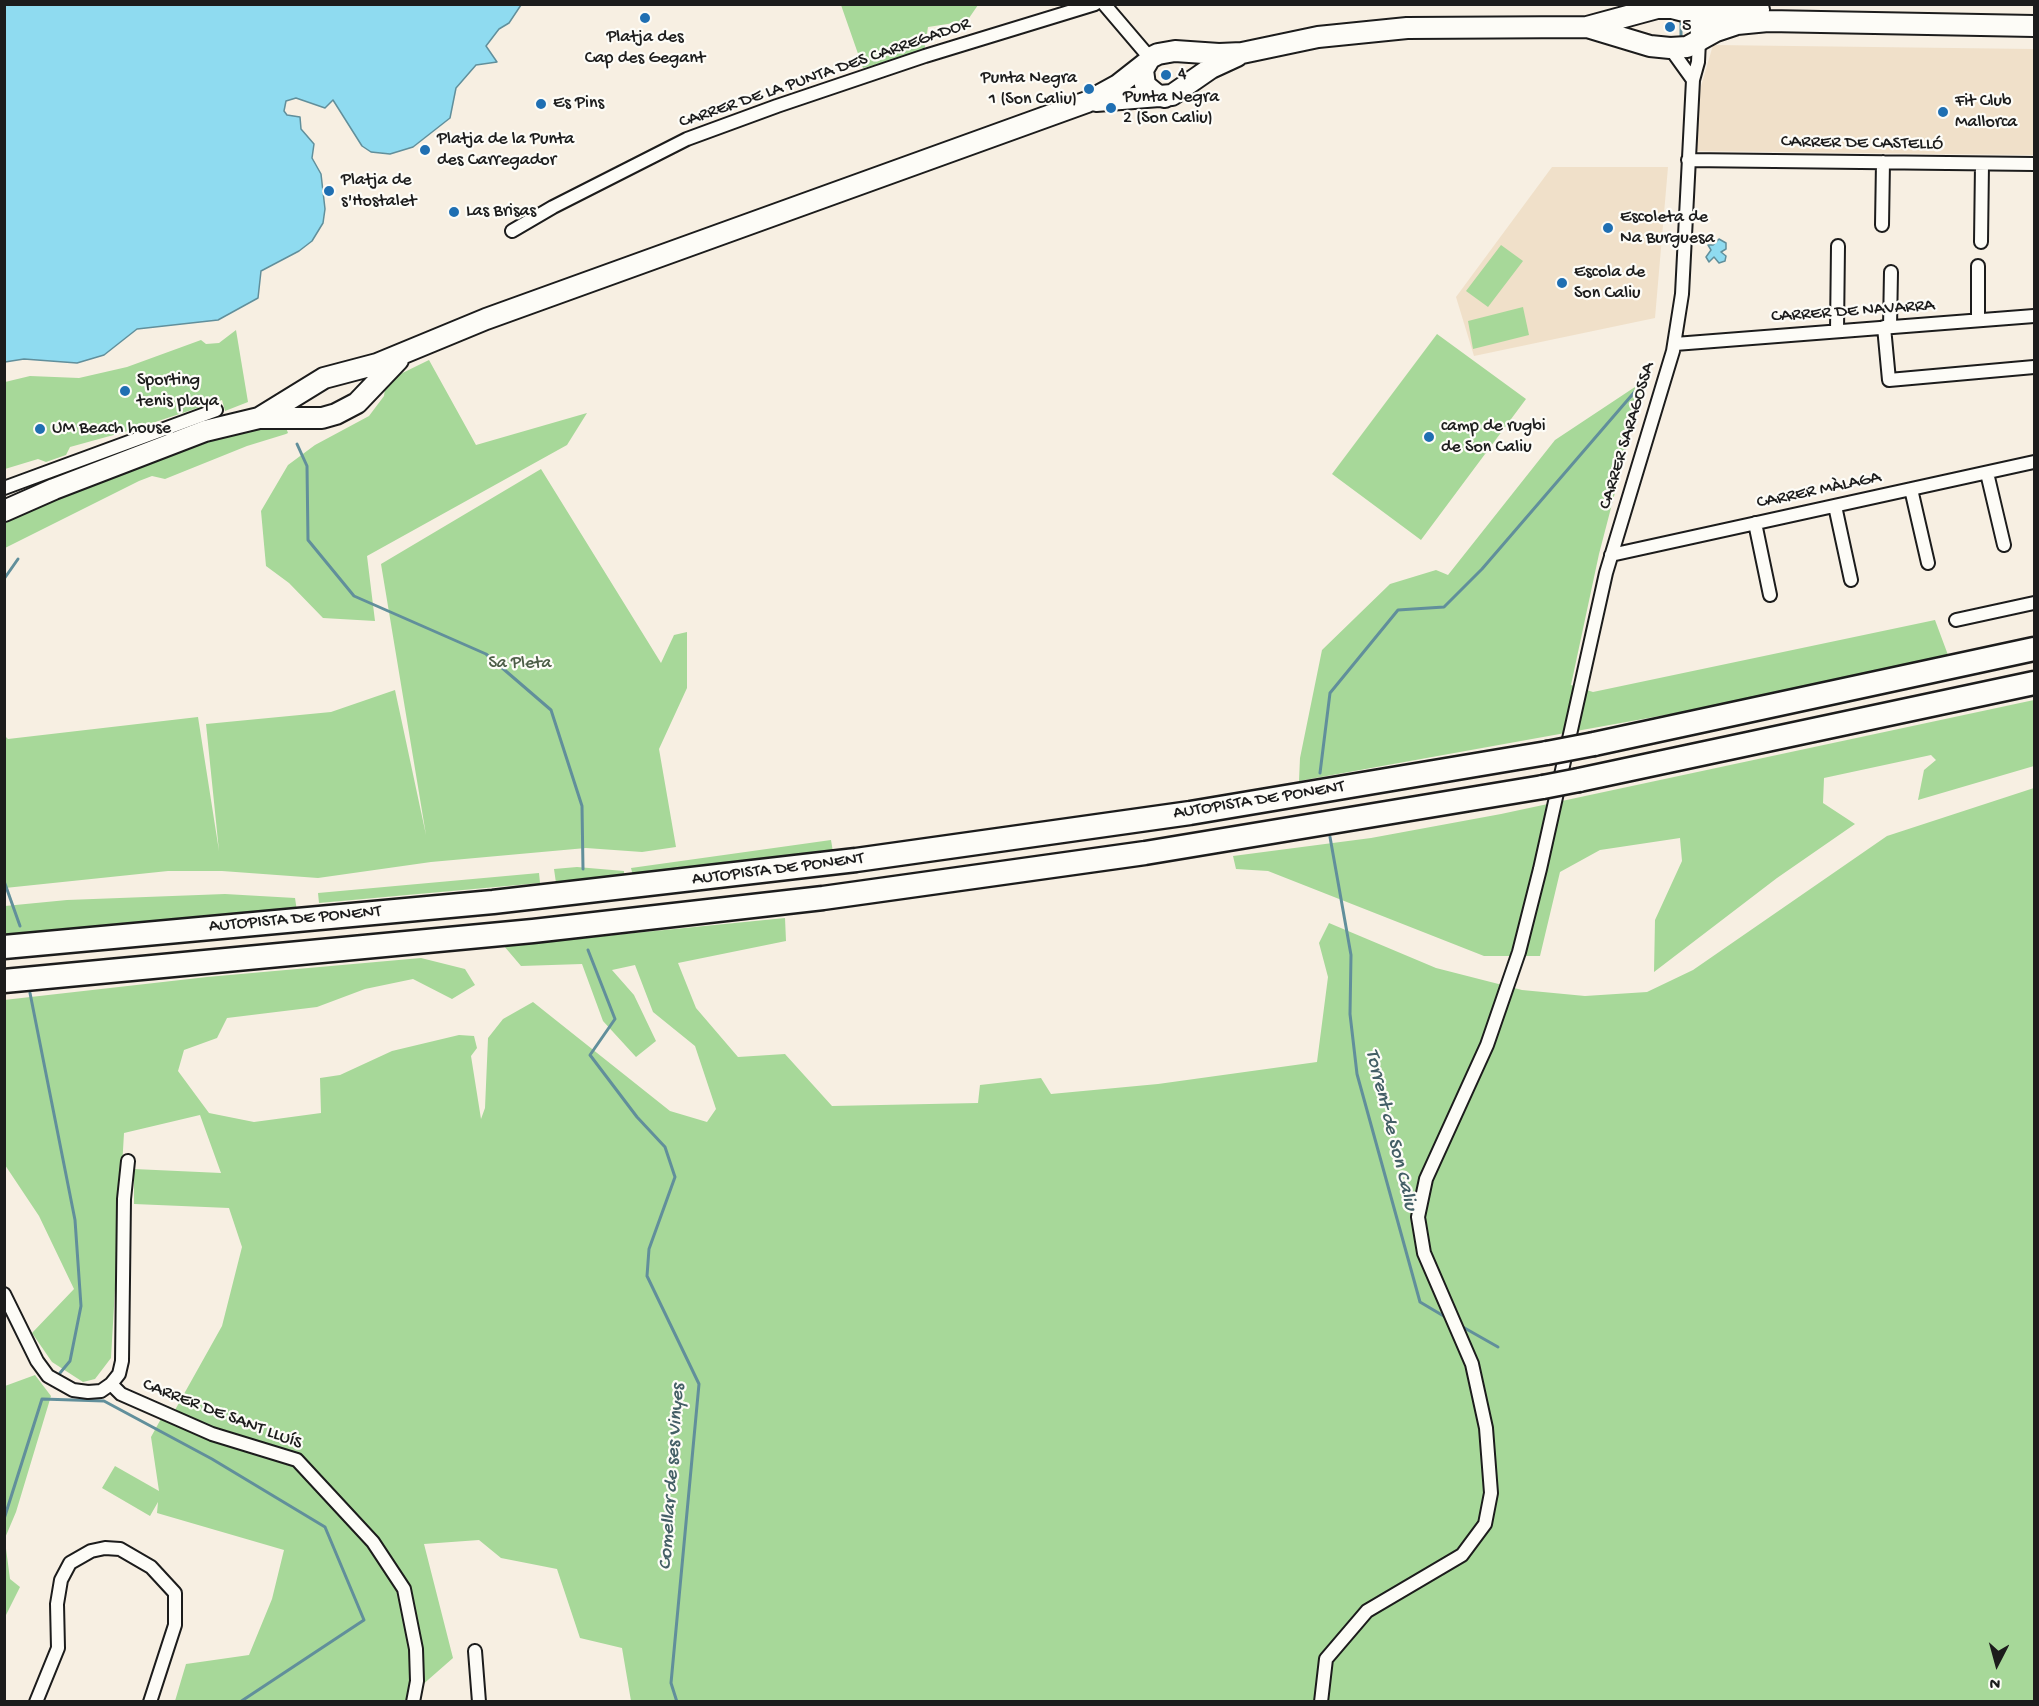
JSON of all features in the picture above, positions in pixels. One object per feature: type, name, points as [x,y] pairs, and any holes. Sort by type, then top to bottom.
[{"type":"highway","points":[[1922,675],[1984,652],[2034,640]]},
{"type":"highway","points":[[1922,675],[2034,649]]},
{"type":"highway","name":"AUTOPISTA DE PONENT","points":[[4,947],[482,903],[856,860],[1202,811],[1547,753],[1922,675]]},
{"type":"highway","name":"AUTOPISTA DE PONENT","points":[[4,981],[543,930],[852,894],[1145,853],[1550,792],[1579,780],[2034,683]]},
{"type":"main road","points":[[259,418],[325,379],[371,366],[546,297],[1087,102],[1118,85],[1154,58],[1187,50],[1219,54],[1242,53],[1318,37],[1407,28],[1587,27],[1648,10],[1672,8],[1696,14],[1746,7],[2034,14]]},
{"type":"main road","points":[[1648,10],[1639,18],[1637,28],[1650,46]]},
{"type":"main road","points":[[1696,14],[1702,24],[1700,41]]},
{"type":"main road","points":[[1587,27],[1650,46],[1670,48],[1687,47],[1737,24],[1768,21],[2034,26]]},
{"type":"main road","points":[[1087,102],[1172,94],[1211,68],[1242,53]]},
{"type":"main road","points":[[1174,55],[1185,65],[1186,79],[1172,94],[1157,95],[1145,86],[1143,70],[1154,58],[1174,55]]},
{"type":"main road","points":[[4,512],[54,489],[205,431],[259,418],[322,418],[365,395],[382,374],[412,349]]},
{"type":"main road","points":[[325,379],[342,379],[350,389],[350,401],[336,412],[317,407],[313,401],[312,394],[325,379]]},
{"type":"street","name":"CARRER DE LA PUNTA DES CARREGADOR","points":[[512,231],[552,207],[687,139],[926,56],[1095,4]]},
{"type":"street","points":[[1104,4],[1154,58]]},
{"type":"street","name":"CARRER SARAGOSSA","points":[[1321,1701],[1326,1659],[1367,1611],[1462,1555],[1485,1524],[1491,1493],[1486,1428],[1472,1364],[1424,1253],[1418,1217],[1426,1179],[1487,1045],[1515,963],[1550,792],[1577,697],[1611,555],[1675,344],[1682,294],[1693,80],[1700,41]]},
{"type":"street","points":[[1670,48],[1693,80]]},
{"type":"street","name":"CARRER DE CASTELLÓ","points":[[1688,160],[2034,164]]},
{"type":"street","points":[[1882,225],[1883,162]]},
{"type":"street","points":[[1981,242],[1982,164]]},
{"type":"street","points":[[1837,331],[1838,246]]},
{"type":"street","points":[[1978,266],[1978,320]]},
{"type":"street","points":[[1891,272],[1887,327],[1889,380],[2034,367]]},
{"type":"street","name":"CARRER DE NAVARRA","points":[[1675,344],[2034,316]]},
{"type":"street","points":[[4,488],[216,410]]},
{"type":"street","name":"CARRER MÀLAGA","points":[[1611,555],[2034,462]]},
{"type":"street","points":[[1987,473],[2004,545]]},
{"type":"street","points":[[1911,489],[1928,562]]},
{"type":"street","points":[[1835,506],[1851,580]]},
{"type":"street","points":[[1755,524],[1770,595]]},
{"type":"street","points":[[1956,620],[2034,603]]},
{"type":"street","points":[[4,1294],[37,1361],[48,1376],[73,1390],[88,1392],[101,1391],[111,1384],[118,1374],[122,1361],[124,1199],[128,1161]]},
{"type":"street","name":"CARRER DE SANT LLUÍS","points":[[111,1384],[121,1394],[212,1434],[297,1460],[373,1542],[404,1589],[416,1649],[417,1681],[413,1701]]},
{"type":"street","points":[[36,1701],[58,1647],[57,1604],[61,1580],[70,1563],[91,1551],[105,1548],[120,1549],[151,1567],[175,1593],[175,1625],[150,1701]]},
{"type":"street","points":[[475,1651],[479,1701]]},
{"type":"shaded area","points":[[1713,45],[2034,49],[2034,155],[1696,151],[1700,90]]},
{"type":"shaded area","name":"Escola de Son Caliu","points":[[1552,167],[1668,167],[1655,318],[1474,356],[1456,297]]},
{"type":"green space","points":[[841,5],[978,5],[967,21],[928,27],[924,52],[863,68]]},
{"type":"green space","points":[[1501,245],[1523,261],[1488,307],[1466,291]]},
{"type":"green space","points":[[1523,307],[1529,335],[1473,349],[1468,321]]},
{"type":"green space","name":"Sporting tenis playa","points":[[236,330],[248,402],[225,411],[222,400],[128,431],[70,447],[66,455],[46,462],[38,459],[5,469],[5,382],[30,376],[79,378],[127,367],[201,340],[206,344],[219,343]]},
{"type":"green space","name":"camp de rugbi de Son Caliu","points":[[1437,334],[1526,399],[1421,540],[1332,474]]},
{"type":"green space","points":[[429,360],[476,445],[587,413],[567,445],[367,556],[375,621],[323,618],[289,583],[266,566],[261,511],[288,465],[315,445],[369,416],[384,396],[386,381]]},
{"type":"green space","points":[[1644,381],[1599,554],[1571,685],[1593,692],[1935,620],[1948,655],[1765,697],[1299,781],[1300,758],[1322,650],[1390,584],[1436,570],[1448,575],[1555,440]]},
{"type":"green space","points":[[285,425],[288,433],[286,434],[247,446],[165,479],[152,476],[139,481],[5,548],[5,523],[81,488],[179,449],[246,429]]},
{"type":"green space","name":"Sa Pleta","points":[[541,469],[661,663],[674,635],[687,632],[687,688],[659,749],[676,847],[642,852],[586,848],[431,862],[318,878],[222,871],[168,871],[5,888],[5,736],[8,739],[198,717],[219,851],[206,724],[331,712],[395,690],[426,835],[381,564]]},
{"type":"green space","points":[[2034,700],[2034,766],[1918,800],[1924,770],[1936,760],[1931,755],[1824,778],[1823,803],[1855,824],[1777,878],[1654,972],[1655,920],[1682,861],[1680,838],[1600,850],[1560,872],[1540,956],[1484,956],[1268,871],[1236,869],[1233,856],[1371,838],[1501,814]]},
{"type":"green space","points":[[2034,788],[2034,1701],[631,1701],[622,1648],[580,1638],[557,1569],[501,1558],[479,1540],[424,1544],[453,1658],[404,1701],[175,1701],[186,1664],[249,1655],[272,1599],[284,1550],[157,1513],[158,1502],[150,1516],[102,1488],[115,1466],[159,1491],[151,1437],[168,1406],[175,1410],[222,1326],[242,1247],[229,1208],[134,1204],[134,1169],[221,1173],[200,1115],[124,1133],[111,1358],[95,1379],[83,1382],[52,1362],[32,1333],[74,1289],[39,1216],[5,1165],[4,1000],[207,977],[421,958],[465,969],[475,985],[452,999],[413,979],[365,989],[317,1007],[227,1018],[217,1038],[184,1050],[178,1071],[209,1113],[254,1122],[321,1113],[320,1078],[340,1075],[392,1051],[459,1035],[474,1036],[477,1048],[471,1056],[481,1119],[485,1108],[488,1038],[503,1019],[533,1002],[670,1111],[707,1122],[716,1109],[695,1046],[653,1012],[635,965],[612,970],[634,995],[656,1041],[636,1057],[603,1021],[582,964],[521,966],[504,946],[785,918],[786,941],[678,963],[696,1008],[738,1057],[785,1054],[832,1106],[978,1103],[980,1085],[1041,1078],[1051,1094],[1158,1084],[1317,1062],[1328,977],[1319,943],[1329,923],[1436,968],[1522,990],[1585,996],[1647,992],[1693,970],[1887,836]]},
{"type":"green space","points":[[831,840],[833,852],[633,876],[631,868]]},
{"type":"green space","points":[[577,867],[624,871],[624,877],[556,883],[554,869]]},
{"type":"green space","points":[[539,873],[540,883],[319,903],[318,893]]},
{"type":"green space","points":[[225,894],[295,898],[297,911],[5,938],[5,906],[67,900]]},
{"type":"green space","points":[[35,1375],[51,1396],[16,1512],[5,1538],[5,1386]]},
{"type":"green space","points":[[5,1541],[10,1579],[20,1587],[5,1617]]},
{"type":"water","points":[[5,4],[521,5],[509,23],[499,29],[486,46],[497,62],[476,65],[456,88],[450,118],[413,147],[390,154],[371,152],[362,146],[333,100],[325,108],[296,98],[286,101],[284,111],[287,115],[300,117],[301,129],[314,144],[312,158],[321,174],[325,209],[323,223],[312,241],[299,251],[261,271],[258,298],[218,320],[137,329],[104,355],[77,363],[24,359],[5,362]]},
{"type":"water","points":[[1719,239],[1726,243],[1726,249],[1721,252],[1726,256],[1725,261],[1719,263],[1714,257],[1709,262],[1706,257],[1711,250],[1708,245],[1713,245]]},
{"type":"waterway","name":"Torrent de Son Caliu","points":[[1681,19],[1681,38]]},
{"type":"waterway","name":"Torrent de Son Caliu","points":[[1320,773],[1330,693],[1398,610],[1444,607],[1482,569],[1644,381]]},
{"type":"waterway","name":"Comellar de ses Vinyes","points":[[297,444],[307,466],[308,540],[354,596],[486,654],[551,710],[582,806],[583,869]]},
{"type":"waterway","points":[[4,579],[18,559]]},
{"type":"waterway","name":"Torrent de Son Caliu","points":[[1330,837],[1351,955],[1350,1014],[1357,1074],[1420,1302],[1447,1318]]},
{"type":"waterway","points":[[4,881],[20,926]]},
{"type":"waterway","name":"Comellar de ses Vinyes","points":[[588,950],[615,1019],[590,1055],[637,1117],[665,1147],[675,1177],[649,1249],[647,1276],[699,1384],[671,1683],[677,1702]]},
{"type":"waterway","points":[[30,993],[75,1220],[81,1306],[70,1361],[60,1373]]},
{"type":"waterway","name":"Torrent de Son Caliu","points":[[1461,1326],[1498,1347]]},
{"type":"waterway","points":[[4,1519],[42,1399],[104,1401],[212,1459],[325,1527],[364,1620],[240,1702]]},
{"type":"place","name":"Platja des Cap des Gegant","points":[[645,18]]},
{"type":"place","name":"5","points":[[1670,27]]},
{"type":"place","name":"4","points":[[1166,75]]},
{"type":"place","name":"Punta Negra 1 (Son Caliu)","points":[[1089,89]]},
{"type":"place","name":"Es Pins","points":[[541,104]]},
{"type":"place","name":"Punta Negra 2 (Son Caliu)","points":[[1111,108]]},
{"type":"place","name":"Fit Club Mallorca","points":[[1943,112]]},
{"type":"place","name":"Platja de la Punta des Carregador","points":[[425,150]]},
{"type":"place","name":"Platja de s'Hostalet","points":[[329,191]]},
{"type":"place","name":"Las Brisas","points":[[454,212]]},
{"type":"place","name":"Escoleta de Na Burguesa","points":[[1608,228]]},
{"type":"place","name":"Escola de Son Caliu","points":[[1562,283]]},
{"type":"place","name":"Sporting tenis playa","points":[[125,391]]},
{"type":"place","name":"UM Beach house","points":[[40,429]]},
{"type":"place","name":"camp de rugbi de Son Caliu","points":[[1429,437]]}]
